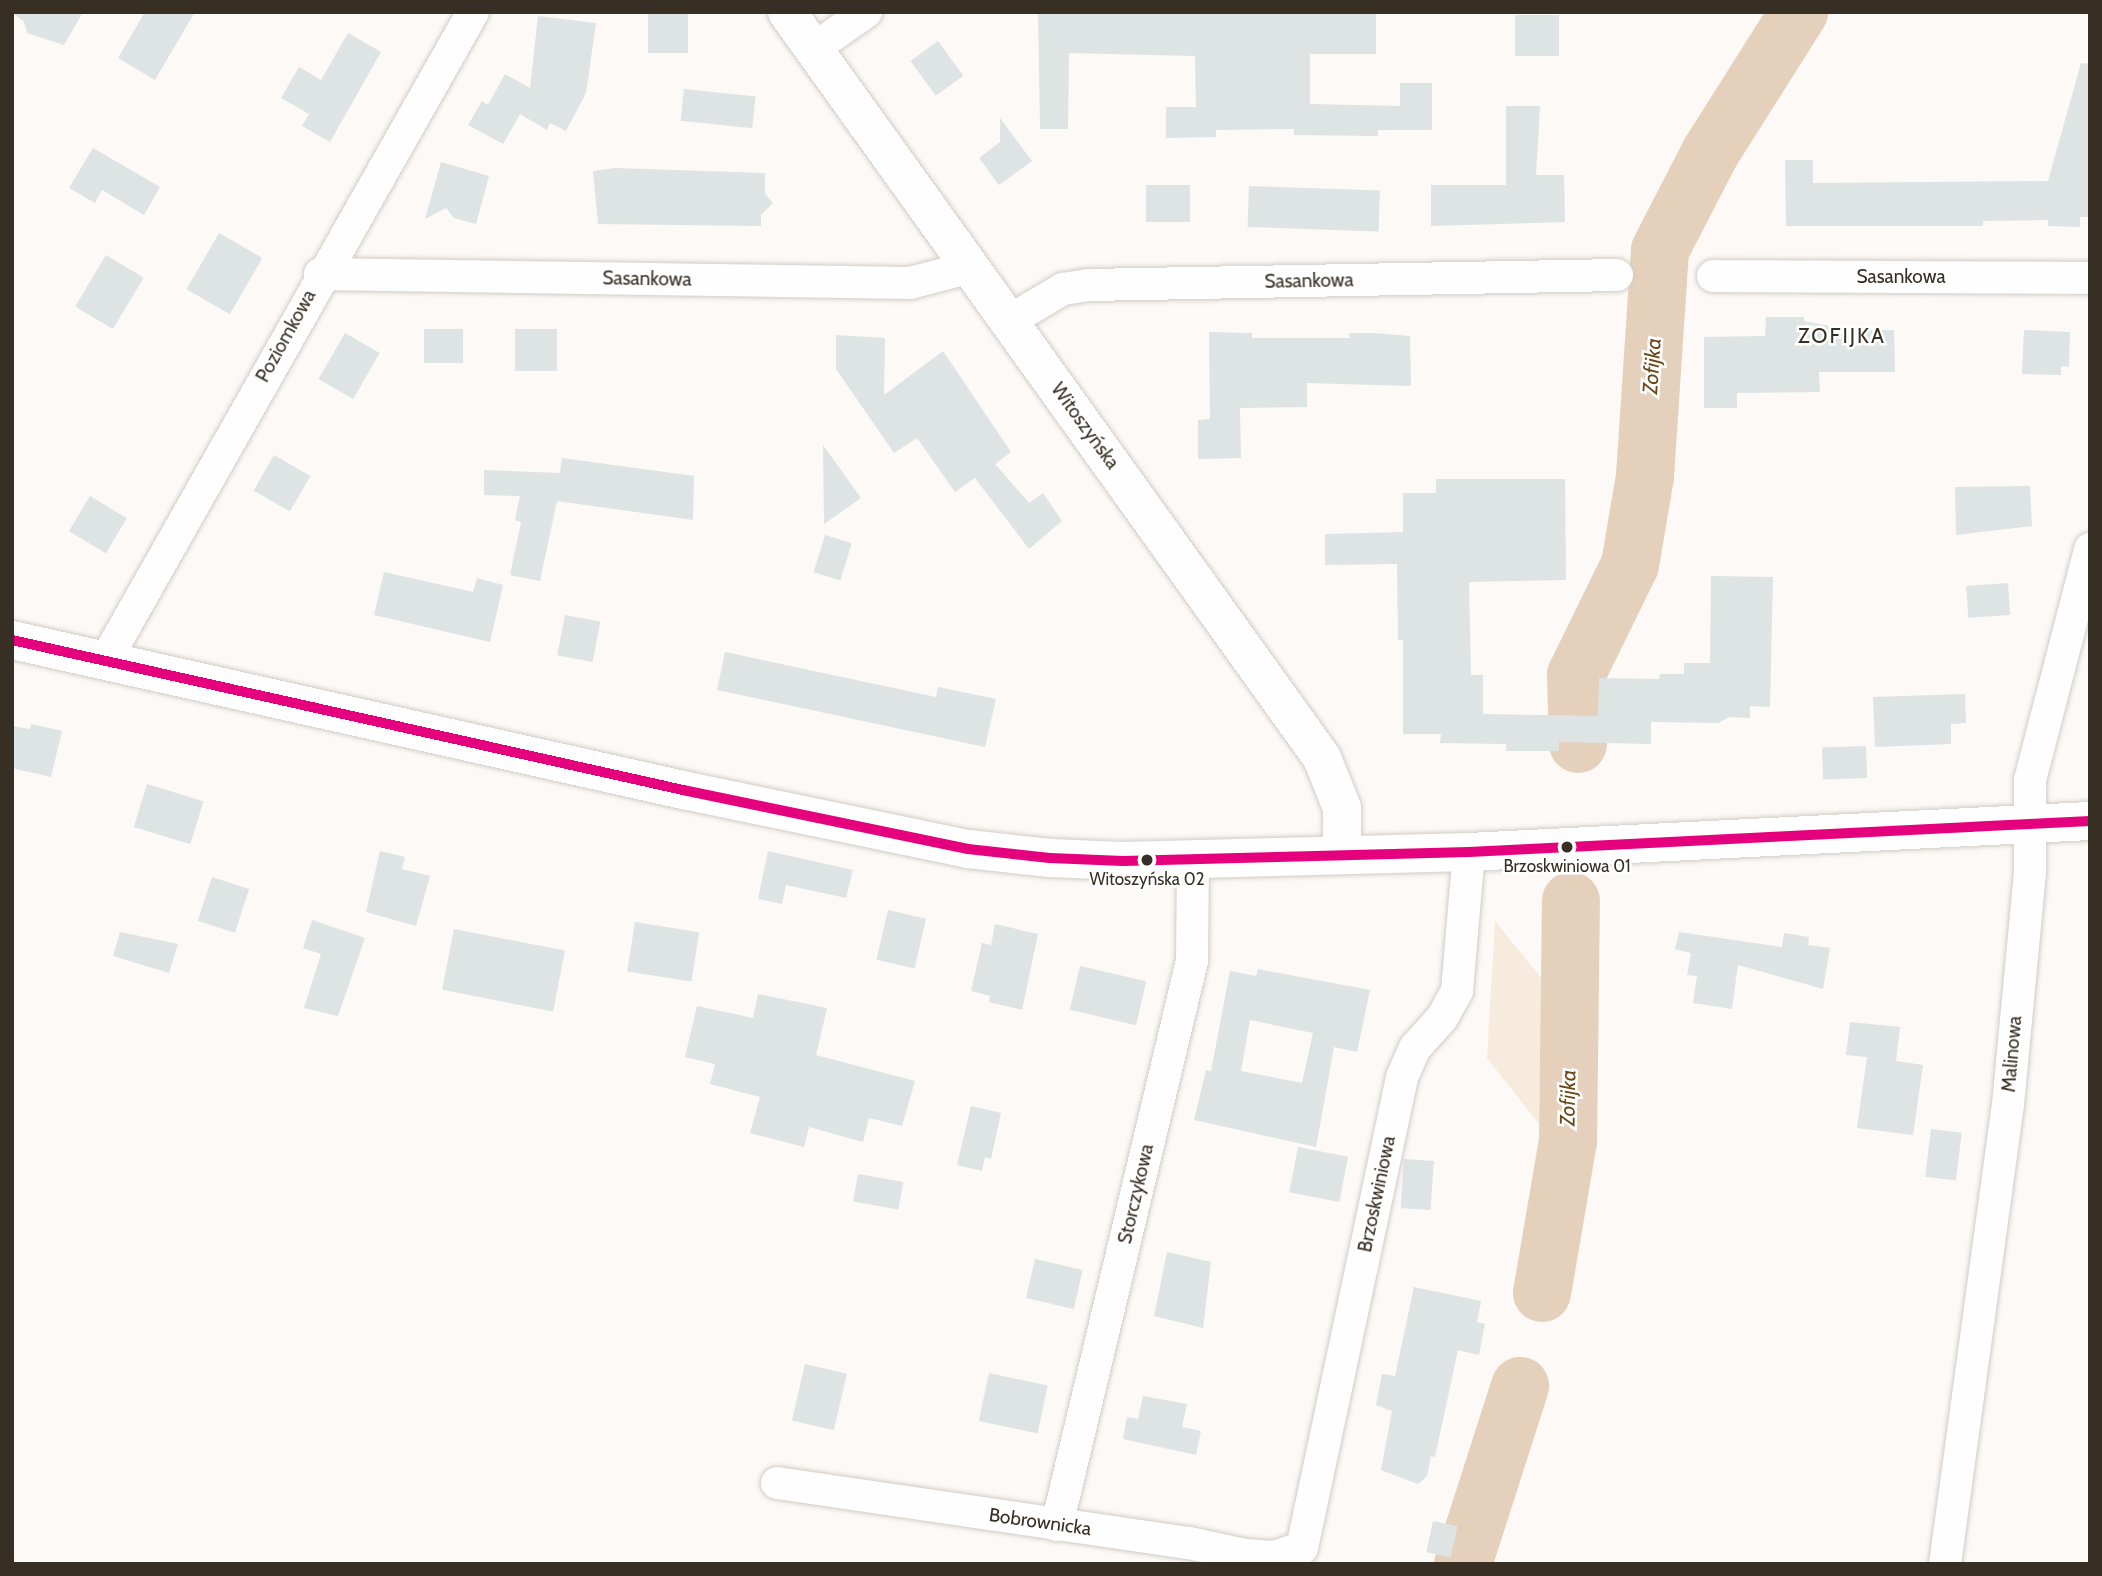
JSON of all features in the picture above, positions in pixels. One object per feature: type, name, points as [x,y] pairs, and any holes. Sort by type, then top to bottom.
[{"type":"street","name":"Poziomkowa","points":[[104,663],[320,274],[473,12]]},
{"type":"street","name":"Witoszyńska","points":[[787,12],[1321,758],[1342,808],[1342,855]]},
{"type":"street","points":[[813,49],[866,12]]},
{"type":"street","name":"Sasankowa","points":[[320,274],[910,283],[971,267]]},
{"type":"street","name":"Sasankowa","points":[[1009,321],[1063,289],[1088,285],[1617,275]]},
{"type":"street","name":"Sasankowa","points":[[1713,276],[2090,278]]},
{"type":"street","name":"Malinowa","points":[[1945,1564],[2008,1105],[2032,824],[2030,780],[2090,549]]},
{"type":"street","points":[[12,640],[104,663],[968,849],[1050,858],[1193,860],[1469,852],[2090,821]]},
{"type":"street","name":"Brzoskwiniowa","points":[[1302,1548],[1402,1077],[1415,1048],[1442,1018],[1457,991],[1468,897],[1469,852]]},
{"type":"street","name":"Storczykowa","points":[[1057,1525],[1192,961],[1193,860]]},
{"type":"street","name":"Bobrownicka","points":[[777,1483],[1245,1555],[1274,1557],[1302,1548]]},
{"type":"shaded area","points":[[1495,921],[1542,979],[1539,1124],[1487,1058]]},
{"type":"building","points":[[12,12],[83,12],[64,45],[27,33],[24,22]]},
{"type":"building","points":[[145,12],[195,12],[155,80],[118,58]]},
{"type":"building","points":[[648,12],[688,12],[688,53],[648,53]]},
{"type":"building","points":[[1038,14],[1376,14],[1376,54],[1310,54],[1310,104],[1400,106],[1400,83],[1432,83],[1432,130],[1378,130],[1378,136],[1294,135],[1294,129],[1216,130],[1216,137],[1166,138],[1166,107],[1196,107],[1195,56],[1069,53],[1068,129],[1040,129]]},
{"type":"building","points":[[1515,15],[1559,15],[1559,56],[1515,56]]},
{"type":"building","points":[[538,16],[596,23],[586,93],[566,131],[550,123],[547,130],[520,114],[503,144],[468,125],[482,101],[488,105],[505,74],[530,88]]},
{"type":"building","points":[[348,33],[381,52],[330,142],[302,126],[309,114],[281,98],[299,67],[321,80]]},
{"type":"building","points":[[938,41],[963,76],[936,96],[910,61]]},
{"type":"building","points":[[2081,63],[2090,64],[2090,217],[2080,217],[2080,227],[2048,226],[2048,220],[1983,221],[1983,226],[1786,226],[1785,160],[1813,160],[1813,183],[2048,181]]},
{"type":"building","points":[[684,89],[756,97],[752,128],[681,121]]},
{"type":"building","points":[[1506,106],[1540,106],[1536,175],[1564,175],[1565,222],[1431,226],[1431,185],[1506,185]]},
{"type":"building","points":[[1000,118],[1032,161],[999,185],[979,158],[1000,142]]},
{"type":"building","points":[[93,148],[160,187],[144,215],[102,190],[95,203],[69,188]]},
{"type":"building","points":[[441,162],[489,176],[476,224],[454,218],[446,208],[425,219]]},
{"type":"building","points":[[615,168],[765,173],[765,194],[773,203],[761,215],[761,226],[598,224],[593,171]]},
{"type":"building","points":[[1146,185],[1190,185],[1190,222],[1146,222]]},
{"type":"building","points":[[1249,186],[1380,191],[1378,232],[1248,227]]},
{"type":"building","points":[[219,233],[262,258],[230,314],[187,289]]},
{"type":"building","points":[[106,255],[144,278],[113,329],[75,306]]},
{"type":"building","points":[[1766,317],[1804,317],[1804,321],[1850,330],[1894,330],[1895,372],[1819,372],[1820,392],[1737,393],[1737,408],[1704,408],[1704,337],[1765,336]]},
{"type":"building","points":[[424,329],[463,329],[463,363],[424,363]]},
{"type":"building","points":[[515,329],[557,329],[557,371],[515,371]]},
{"type":"building","points":[[2024,330],[2070,332],[2069,367],[2061,366],[2061,375],[2022,374]]},
{"type":"building","points":[[1209,332],[1252,333],[1252,338],[1350,338],[1349,333],[1410,336],[1411,386],[1307,383],[1307,407],[1240,408],[1241,458],[1198,459],[1198,420],[1210,419]]},
{"type":"building","points":[[345,333],[380,353],[353,399],[318,379]]},
{"type":"building","points":[[836,335],[885,338],[884,395],[943,351],[1011,452],[995,464],[1029,503],[1043,493],[1062,521],[1029,549],[975,478],[955,492],[917,438],[894,453],[836,369]]},
{"type":"building","points":[[823,445],[861,498],[824,524]]},
{"type":"building","points":[[274,455],[310,476],[290,512],[254,491]]},
{"type":"building","points":[[562,458],[694,476],[693,520],[557,501],[540,581],[510,575],[521,522],[515,520],[520,496],[484,495],[484,470],[560,473]]},
{"type":"building","points":[[1436,479],[1565,479],[1566,580],[1469,582],[1471,675],[1483,675],[1483,714],[1598,716],[1599,678],[1659,679],[1660,674],[1684,674],[1684,663],[1710,663],[1711,576],[1773,577],[1770,707],[1750,706],[1750,718],[1729,717],[1718,723],[1651,722],[1651,744],[1559,742],[1559,751],[1506,751],[1506,744],[1440,743],[1441,734],[1403,734],[1403,640],[1398,640],[1397,564],[1325,565],[1325,534],[1403,532],[1403,493],[1436,493]]},
{"type":"building","points":[[2030,486],[2032,526],[1956,535],[1955,487]]},
{"type":"building","points":[[90,496],[127,518],[106,553],[69,531]]},
{"type":"building","points":[[825,535],[852,543],[840,580],[814,572]]},
{"type":"building","points":[[384,572],[473,592],[477,578],[503,585],[490,642],[374,615]]},
{"type":"building","points":[[2008,583],[2010,615],[1968,618],[1966,586]]},
{"type":"building","points":[[565,615],[600,622],[593,662],[557,655]]},
{"type":"building","points":[[725,652],[936,697],[938,687],[996,699],[985,747],[717,690]]},
{"type":"building","points":[[1965,694],[1966,723],[1951,724],[1951,744],[1875,747],[1873,697]]},
{"type":"building","points":[[31,724],[62,731],[51,777],[12,768],[12,726],[30,729]]},
{"type":"building","points":[[1866,746],[1867,778],[1823,780],[1822,748]]},
{"type":"building","points":[[147,784],[203,801],[190,844],[134,827]]},
{"type":"building","points":[[380,851],[405,857],[402,869],[430,876],[416,926],[366,912]]},
{"type":"building","points":[[768,851],[853,870],[846,898],[786,885],[782,904],[758,899]]},
{"type":"building","points":[[212,877],[249,889],[235,933],[198,921]]},
{"type":"building","points":[[888,910],[926,919],[915,968],[877,960]]},
{"type":"building","points":[[312,920],[365,938],[338,1016],[304,1008],[321,954],[303,948]]},
{"type":"building","points":[[635,922],[699,932],[691,982],[627,971]]},
{"type":"building","points":[[995,924],[1038,934],[1022,1010],[989,1002],[990,996],[971,991],[982,943],[991,945]]},
{"type":"building","points":[[454,929],[565,951],[553,1011],[442,990]]},
{"type":"building","points":[[120,932],[178,944],[169,973],[113,956]]},
{"type":"building","points":[[1679,932],[1782,947],[1784,933],[1809,937],[1808,945],[1830,948],[1823,989],[1738,965],[1732,1009],[1693,1003],[1697,976],[1687,975],[1691,953],[1675,949]]},
{"type":"building","points":[[1080,966],[1146,981],[1136,1025],[1070,1010]]},
{"type":"building","points":[[1258,969],[1370,990],[1357,1052],[1334,1047],[1316,1147],[1194,1120],[1206,1070],[1211,1071],[1230,971],[1256,976]],"holes":[[[1250,1020],[1313,1033],[1302,1083],[1241,1071]]]},
{"type":"building","points":[[758,994],[827,1008],[816,1055],[915,1081],[902,1126],[869,1118],[863,1142],[809,1127],[804,1147],[750,1133],[760,1097],[710,1084],[715,1064],[685,1057],[697,1006],[753,1018]]},
{"type":"building","points":[[1850,1022],[1900,1027],[1896,1061],[1923,1065],[1913,1135],[1857,1128],[1867,1057],[1846,1055]]},
{"type":"building","points":[[971,1106],[1001,1113],[991,1159],[985,1157],[982,1171],[957,1165]]},
{"type":"building","points":[[1931,1129],[1962,1133],[1956,1180],[1925,1177]]},
{"type":"building","points":[[1298,1147],[1348,1157],[1339,1202],[1289,1192]]},
{"type":"building","points":[[1404,1159],[1434,1161],[1431,1210],[1401,1208]]},
{"type":"building","points":[[858,1174],[903,1182],[898,1210],[853,1202]]},
{"type":"building","points":[[1167,1252],[1211,1262],[1203,1328],[1154,1316]]},
{"type":"building","points":[[1035,1259],[1083,1270],[1074,1309],[1026,1298]]},
{"type":"building","points":[[1414,1287],[1481,1301],[1477,1322],[1485,1324],[1479,1355],[1458,1350],[1435,1457],[1431,1456],[1427,1476],[1418,1484],[1381,1470],[1392,1411],[1376,1405],[1382,1374],[1395,1376]]},
{"type":"building","points":[[805,1364],[847,1374],[834,1430],[792,1421]]},
{"type":"building","points":[[989,1373],[1048,1385],[1038,1433],[979,1421]]},
{"type":"building","points":[[1143,1396],[1187,1404],[1182,1427],[1201,1431],[1196,1455],[1123,1439],[1127,1417],[1138,1419]]},
{"type":"building","points":[[1433,1521],[1457,1526],[1451,1557],[1426,1552]]},
{"type":"waterway","name":"Zofijka","points":[[1578,744],[1576,675],[1630,565],[1645,476],[1660,250],[1710,153],[1799,12]]},
{"type":"waterway","name":"Zofijka","points":[[1542,1293],[1568,1141],[1571,901]]},
{"type":"waterway","name":"Zofijka","points":[[1463,1564],[1520,1386]]},
{"type":"transit line","points":[[12,640],[683,790],[968,849],[1050,858],[1123,861],[1469,852],[2090,821]]},
{"type":"place","name":"Brzoskwiniowa 01","points":[[1567,847]]},
{"type":"place","name":"Witoszyńska 02","points":[[1147,860]]},
{"type":"district","name":"ZOFIJKA","points":[[1842,336]]}]
